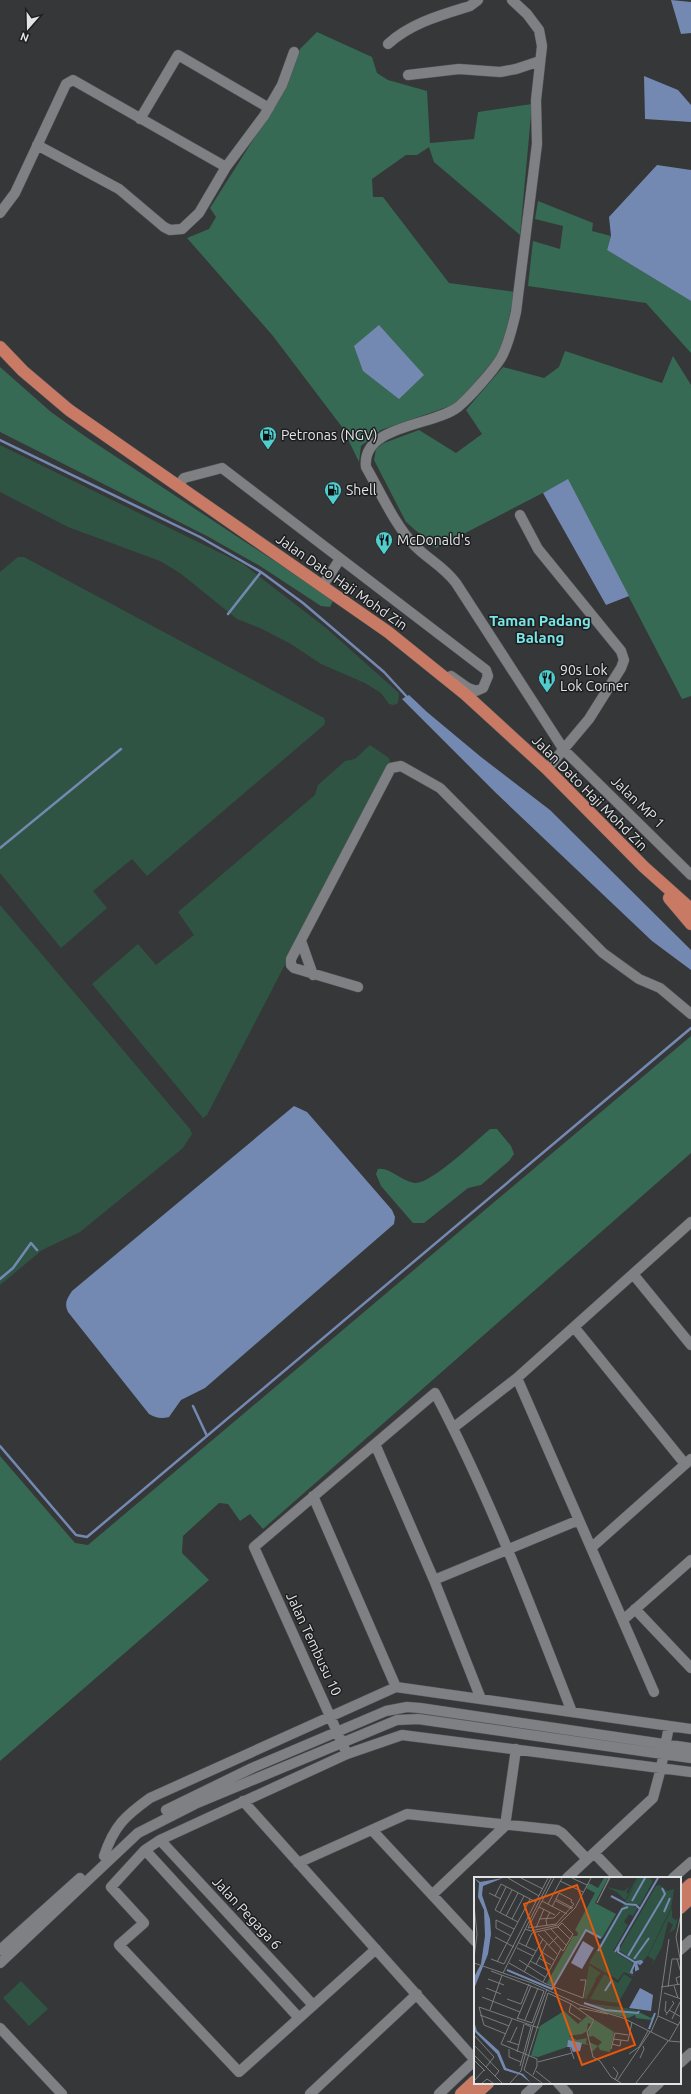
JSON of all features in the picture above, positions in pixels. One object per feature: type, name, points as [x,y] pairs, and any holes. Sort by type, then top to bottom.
[{"type":"main road","name":"Jalan Dato Haji Mohd Zin","points":[[0,347],[23,371],[69,410],[322,585],[388,632],[420,657],[465,694],[547,769],[644,868]]},
{"type":"main road","points":[[644,868],[691,909]]},
{"type":"main road","points":[[644,868],[691,924]]},
{"type":"main road","points":[[681,1893],[691,1884]]},
{"type":"main road","points":[[681,1907],[691,1898]]},
{"type":"main road","points":[[461,2094],[474,2082]]},
{"type":"main road","points":[[476,2094],[487,2084]]},
{"type":"street","points":[[388,44],[398,35],[413,26],[470,6],[478,0]]},
{"type":"street","points":[[408,75],[459,69],[500,72],[516,69],[540,61],[542,46],[539,30],[527,14],[512,0]]},
{"type":"street","points":[[37,145],[119,189],[170,230],[182,229],[199,213],[226,167],[269,108],[282,85],[294,52]]},
{"type":"street","points":[[140,118],[178,55],[269,108]]},
{"type":"street","name":"Jalan MP 1","points":[[540,61],[536,100],[537,144],[516,312],[511,335],[501,359],[469,397],[457,408],[383,435],[372,445],[365,459],[366,467],[401,528],[415,546],[446,569],[456,583],[486,626],[564,750],[691,875]]},
{"type":"street","points":[[0,213],[15,193],[66,84],[72,80],[226,167]]},
{"type":"street","points":[[178,486],[184,478],[222,468],[486,670],[488,676],[487,682],[483,688],[476,691],[468,688],[437,665],[420,657]]},
{"type":"street","points":[[520,515],[538,549],[623,655],[621,668],[589,719],[547,769]]},
{"type":"street","points":[[322,585],[340,559]]},
{"type":"street","points":[[358,987],[313,975],[294,968],[291,965],[291,960],[391,768],[401,766],[440,788],[603,953],[639,979],[660,988],[691,1014]]},
{"type":"street","points":[[301,941],[313,975]]},
{"type":"street","points":[[453,1428],[517,1378],[691,1224]]},
{"type":"street","points":[[633,1274],[691,1346]]},
{"type":"street","points":[[574,1326],[688,1462],[591,1548]]},
{"type":"street","points":[[517,1378],[654,1692]]},
{"type":"street","points":[[396,1687],[313,1496],[435,1392],[453,1428],[508,1550],[572,1712]]},
{"type":"street","points":[[375,1444],[434,1580],[482,1699]]},
{"type":"street","name":"Jalan Tembusu 10","points":[[313,1496],[254,1547],[332,1717],[347,1754]]},
{"type":"street","points":[[434,1580],[579,1520]]},
{"type":"street","points":[[623,1620],[691,1560]]},
{"type":"street","points":[[635,1609],[691,1668]]},
{"type":"street","points":[[104,1856],[110,1837],[124,1819],[150,1798],[396,1687],[691,1729]]},
{"type":"street","points":[[340,1737],[386,1711],[407,1707],[691,1748]]},
{"type":"street","points":[[0,1963],[138,1833],[252,1768],[340,1737],[397,1720],[418,1719],[691,1758]]},
{"type":"street","points":[[567,1877],[653,1798],[664,1754],[668,1726]]},
{"type":"street","points":[[376,1949],[239,2072],[119,1945],[144,1923],[111,1887],[145,1850],[160,1840],[206,1821],[243,1801],[347,1754],[402,1735],[691,1772]]},
{"type":"street","points":[[432,1895],[505,1826],[516,1749]]},
{"type":"street","points":[[187,1782],[194,1800]]},
{"type":"street","points":[[0,1950],[104,1856],[125,1835],[153,1816],[194,1800]]},
{"type":"street","points":[[243,1801],[474,2059]]},
{"type":"street","points":[[298,1863],[407,1814],[505,1826],[557,1830],[617,1877]]},
{"type":"street","points":[[372,1830],[474,1940]]},
{"type":"street","name":"Jalan Pegaga 6","points":[[160,1840],[313,2005]]},
{"type":"street","points":[[145,1850],[299,2018]]},
{"type":"street","points":[[674,1877],[691,1862]]},
{"type":"street","points":[[681,1949],[691,1940]]},
{"type":"street","points":[[310,2094],[417,1994]]},
{"type":"street","points":[[0,2028],[62,2094]]},
{"type":"street","points":[[681,2062],[691,2053]]},
{"type":"street","points":[[439,2094],[474,2061]]},
{"type":"street","points":[[526,2094],[537,2084]]},
{"type":"street","points":[[559,2084],[568,2094]]},
{"type":"street","points":[[647,2094],[658,2084]]},
{"type":"green space","points":[[317,32],[372,57],[377,73],[388,80],[427,91],[430,143],[474,139],[478,112],[532,104],[520,235],[434,162],[429,147],[417,155],[406,155],[372,179],[373,197],[383,197],[449,283],[515,292],[503,343],[496,357],[469,390],[453,405],[381,430],[361,446],[359,462],[342,427],[273,336],[187,238],[209,229],[216,217],[210,208],[286,88],[300,49]]},
{"type":"green space","points":[[538,201],[593,223],[592,231],[611,236],[607,250],[691,301],[691,353],[646,303],[528,286],[533,241],[560,249],[563,226],[535,219]]},
{"type":"green space","points":[[565,351],[662,383],[673,356],[691,385],[691,696],[682,699],[568,480],[436,548],[406,522],[374,460],[376,449],[384,443],[419,430],[456,453],[482,434],[466,410],[503,367],[544,378],[559,367]]},
{"type":"green space","points":[[0,367],[51,412],[86,437],[329,597],[333,601],[330,607],[321,606],[260,566],[207,536],[0,432]]},
{"type":"green space","points":[[0,445],[243,564],[326,628],[399,693],[398,703],[394,705],[389,704],[381,693],[365,683],[321,664],[291,644],[260,628],[237,619],[180,573],[160,561],[68,527],[0,492]]},
{"type":"green space","points":[[18,557],[24,557],[324,718],[325,722],[324,725],[147,876],[132,859],[93,891],[107,908],[61,948],[0,873],[0,572]]},
{"type":"green space","points":[[370,745],[389,758],[390,762],[207,1115],[203,1118],[92,984],[138,944],[156,965],[194,935],[178,912],[315,795],[318,785],[345,761],[355,759]]},
{"type":"green space","points":[[0,905],[190,1129],[192,1134],[183,1148],[80,1232],[42,1250],[0,1285]]},
{"type":"green space","points":[[691,1036],[691,1153],[263,1529],[250,1514],[240,1521],[228,1504],[219,1503],[183,1536],[182,1553],[209,1580],[0,1761],[0,1456],[75,1543],[88,1545]]},
{"type":"green space","points":[[490,1129],[497,1129],[511,1146],[514,1154],[509,1161],[481,1185],[468,1188],[424,1223],[413,1223],[381,1186],[376,1174],[378,1169],[392,1172],[410,1182],[415,1183],[422,1181],[432,1177]]},
{"type":"green space","points":[[21,1981],[48,2009],[29,2026],[3,1998]]},
{"type":"water","points":[[671,0],[691,2],[691,33],[681,34]]},
{"type":"water","points":[[644,76],[678,90],[691,105],[691,122],[645,119]]},
{"type":"water","points":[[657,165],[691,170],[691,301],[607,250],[611,236],[609,217]]},
{"type":"water","points":[[379,325],[424,375],[399,399],[363,371],[354,346]]},
{"type":"water","points":[[568,479],[629,596],[606,605],[543,493]]},
{"type":"water","points":[[409,695],[481,757],[550,810],[691,950],[691,970],[652,941],[496,793],[402,699]]},
{"type":"water","points":[[294,1106],[307,1112],[392,1210],[395,1217],[394,1224],[205,1388],[181,1400],[169,1417],[161,1418],[149,1414],[68,1312],[66,1306],[67,1299],[72,1291]]},
{"type":"waterway","points":[[0,440],[200,537],[261,572],[303,603],[384,672],[408,698]]},
{"type":"waterway","points":[[228,614],[261,572]]},
{"type":"waterway","points":[[0,848],[121,749]]},
{"type":"waterway","points":[[0,1446],[76,1535],[87,1537],[691,1028]]},
{"type":"waterway","points":[[0,1279],[13,1268],[31,1243],[37,1250]]},
{"type":"waterway","points":[[193,1406],[207,1436]]},
{"type":"place","name":"Petronas (NGV)","points":[[268,450]]},
{"type":"place","name":"Shell","points":[[333,505]]},
{"type":"place","name":"McDonald's","points":[[384,555]]},
{"type":"place","name":"90s Lok Lok Corner","points":[[547,693]]},
{"type":"district","name":"Taman Padang Balang","points":[[540,628]]}]
